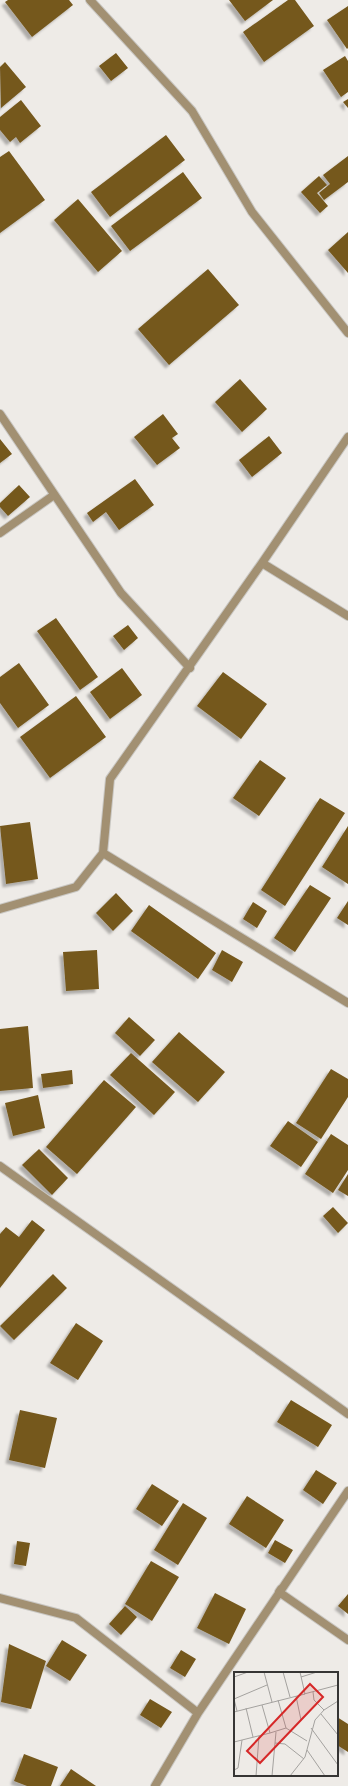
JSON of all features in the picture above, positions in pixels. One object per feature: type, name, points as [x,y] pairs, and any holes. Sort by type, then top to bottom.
[{"type":"street","points":[[90,0],[192,110],[252,212],[348,333]]},
{"type":"street","points":[[0,414],[121,593],[190,668]]},
{"type":"street","points":[[0,909],[76,887],[103,853],[110,779],[190,668],[348,437]]},
{"type":"street","points":[[0,533],[54,496]]},
{"type":"street","points":[[262,564],[348,616]]},
{"type":"street","points":[[103,853],[348,1003]]},
{"type":"street","points":[[0,1166],[348,1414]]},
{"type":"street","points":[[155,1786],[198,1713],[348,1492]]},
{"type":"street","points":[[279,1592],[348,1640]]},
{"type":"street","points":[[0,1598],[76,1618],[198,1713]]},
{"type":"building","points":[[8,0],[69,0],[73,5],[32,37],[5,2]]},
{"type":"building","points":[[229,0],[273,0],[245,21]]},
{"type":"building","points":[[288,0],[295,0],[314,26],[264,62],[243,32]]},
{"type":"building","points":[[348,6],[348,48],[347,49],[327,20]]},
{"type":"building","points":[[116,53],[128,68],[111,81],[99,66]]},
{"type":"building","points":[[345,56],[348,61],[348,92],[341,97],[323,70]]},
{"type":"building","points":[[5,62],[26,87],[1,108],[0,67]]},
{"type":"building","points":[[348,99],[348,108],[343,102]]},
{"type":"building","points":[[21,100],[41,126],[20,143],[16,137],[10,142],[0,130],[0,117]]},
{"type":"building","points":[[166,135],[185,160],[110,217],[91,192]]},
{"type":"building","points":[[9,151],[45,200],[0,233],[0,157]]},
{"type":"building","points":[[348,156],[348,182],[324,200],[319,193],[330,184],[323,175]]},
{"type":"building","points":[[183,172],[202,198],[130,251],[111,226]]},
{"type":"building","points":[[319,176],[327,185],[317,193],[328,206],[320,213],[301,192]]},
{"type":"building","points":[[78,199],[122,251],[98,272],[54,220]]},
{"type":"building","points":[[348,232],[348,273],[328,250]]},
{"type":"building","points":[[208,269],[239,305],[169,365],[138,329]]},
{"type":"building","points":[[240,379],[267,409],[242,432],[215,402]]},
{"type":"building","points":[[163,414],[178,434],[172,438],[180,448],[157,465],[134,437]]},
{"type":"building","points":[[269,436],[282,453],[252,477],[239,460]]},
{"type":"building","points":[[0,439],[12,454],[0,463]]},
{"type":"building","points":[[135,479],[154,505],[119,530],[106,512],[93,522],[87,513]]},
{"type":"building","points":[[19,485],[30,497],[8,516],[0,507],[0,503]]},
{"type":"building","points":[[56,618],[98,677],[80,690],[37,631]]},
{"type":"building","points":[[128,625],[138,638],[124,650],[113,636]]},
{"type":"building","points":[[19,663],[49,705],[18,728],[0,703],[0,677]]},
{"type":"building","points":[[122,668],[142,695],[110,719],[90,692]]},
{"type":"building","points":[[223,672],[267,704],[241,739],[197,706]]},
{"type":"building","points":[[76,696],[106,737],[50,778],[20,737]]},
{"type":"building","points":[[260,760],[286,778],[259,816],[233,798]]},
{"type":"building","points":[[320,798],[345,813],[285,906],[261,890]]},
{"type":"building","points":[[30,822],[38,879],[6,884],[0,826]]},
{"type":"building","points":[[348,826],[348,884],[322,867]]},
{"type":"building","points":[[310,885],[331,898],[295,952],[274,938]]},
{"type":"building","points":[[116,893],[133,911],[113,931],[96,913]]},
{"type":"building","points":[[348,901],[348,925],[337,918]]},
{"type":"building","points":[[253,902],[267,911],[257,928],[243,919]]},
{"type":"building","points":[[149,905],[216,953],[198,979],[131,931]]},
{"type":"building","points":[[97,950],[99,989],[66,991],[63,952]]},
{"type":"building","points":[[222,950],[243,962],[232,982],[212,970]]},
{"type":"building","points":[[129,1017],[155,1040],[140,1056],[115,1033]]},
{"type":"building","points":[[28,1026],[33,1088],[0,1091],[0,1029]]},
{"type":"building","points":[[179,1032],[225,1072],[198,1102],[152,1062]]},
{"type":"building","points":[[131,1053],[175,1092],[154,1115],[110,1075]]},
{"type":"building","points":[[331,1069],[348,1079],[348,1097],[321,1139],[296,1123]]},
{"type":"building","points":[[72,1070],[73,1084],[43,1088],[41,1074]]},
{"type":"building","points":[[104,1080],[136,1107],[77,1174],[46,1147]]},
{"type":"building","points":[[38,1095],[45,1128],[13,1136],[5,1103]]},
{"type":"building","points":[[288,1121],[318,1142],[301,1167],[270,1146]]},
{"type":"building","points":[[331,1134],[348,1145],[348,1170],[333,1193],[305,1174]]},
{"type":"building","points":[[39,1149],[68,1178],[52,1195],[22,1165]]},
{"type":"building","points":[[348,1174],[348,1196],[338,1190]]},
{"type":"building","points":[[333,1207],[348,1223],[338,1233],[323,1216]]},
{"type":"building","points":[[32,1220],[45,1230],[0,1288],[0,1234],[6,1227],[19,1237]]},
{"type":"building","points":[[53,1274],[67,1288],[14,1340],[0,1326]]},
{"type":"building","points":[[76,1323],[103,1341],[78,1380],[50,1363]]},
{"type":"building","points":[[291,1400],[332,1425],[318,1447],[277,1422]]},
{"type":"building","points":[[20,1410],[57,1418],[45,1468],[9,1460]]},
{"type":"building","points":[[316,1470],[337,1483],[323,1504],[303,1490]]},
{"type":"building","points":[[152,1484],[179,1501],[162,1526],[136,1509]]},
{"type":"building","points":[[247,1496],[284,1520],[266,1548],[229,1524]]},
{"type":"building","points":[[183,1503],[207,1518],[178,1565],[154,1550]]},
{"type":"building","points":[[275,1540],[293,1550],[285,1563],[268,1553]]},
{"type":"building","points":[[17,1541],[30,1543],[26,1566],[14,1564]]},
{"type":"building","points":[[151,1561],[179,1577],[152,1621],[125,1604]]},
{"type":"building","points":[[215,1593],[246,1609],[229,1644],[197,1628]]},
{"type":"building","points":[[348,1594],[348,1614],[338,1606]]},
{"type":"building","points":[[125,1606],[137,1617],[121,1635],[109,1624]]},
{"type":"building","points":[[62,1640],[87,1655],[70,1681],[46,1666]]},
{"type":"building","points":[[9,1644],[46,1661],[31,1709],[1,1702]]},
{"type":"building","points":[[181,1650],[196,1659],[185,1677],[170,1668]]},
{"type":"building","points":[[150,1699],[172,1712],[161,1728],[140,1715]]},
{"type":"building","points":[[338,1718],[348,1724],[348,1752],[338,1746]]},
{"type":"building","points":[[24,1754],[58,1767],[51,1786],[27,1786],[14,1781]]},
{"type":"building","points":[[71,1769],[96,1786],[60,1786]]}]
